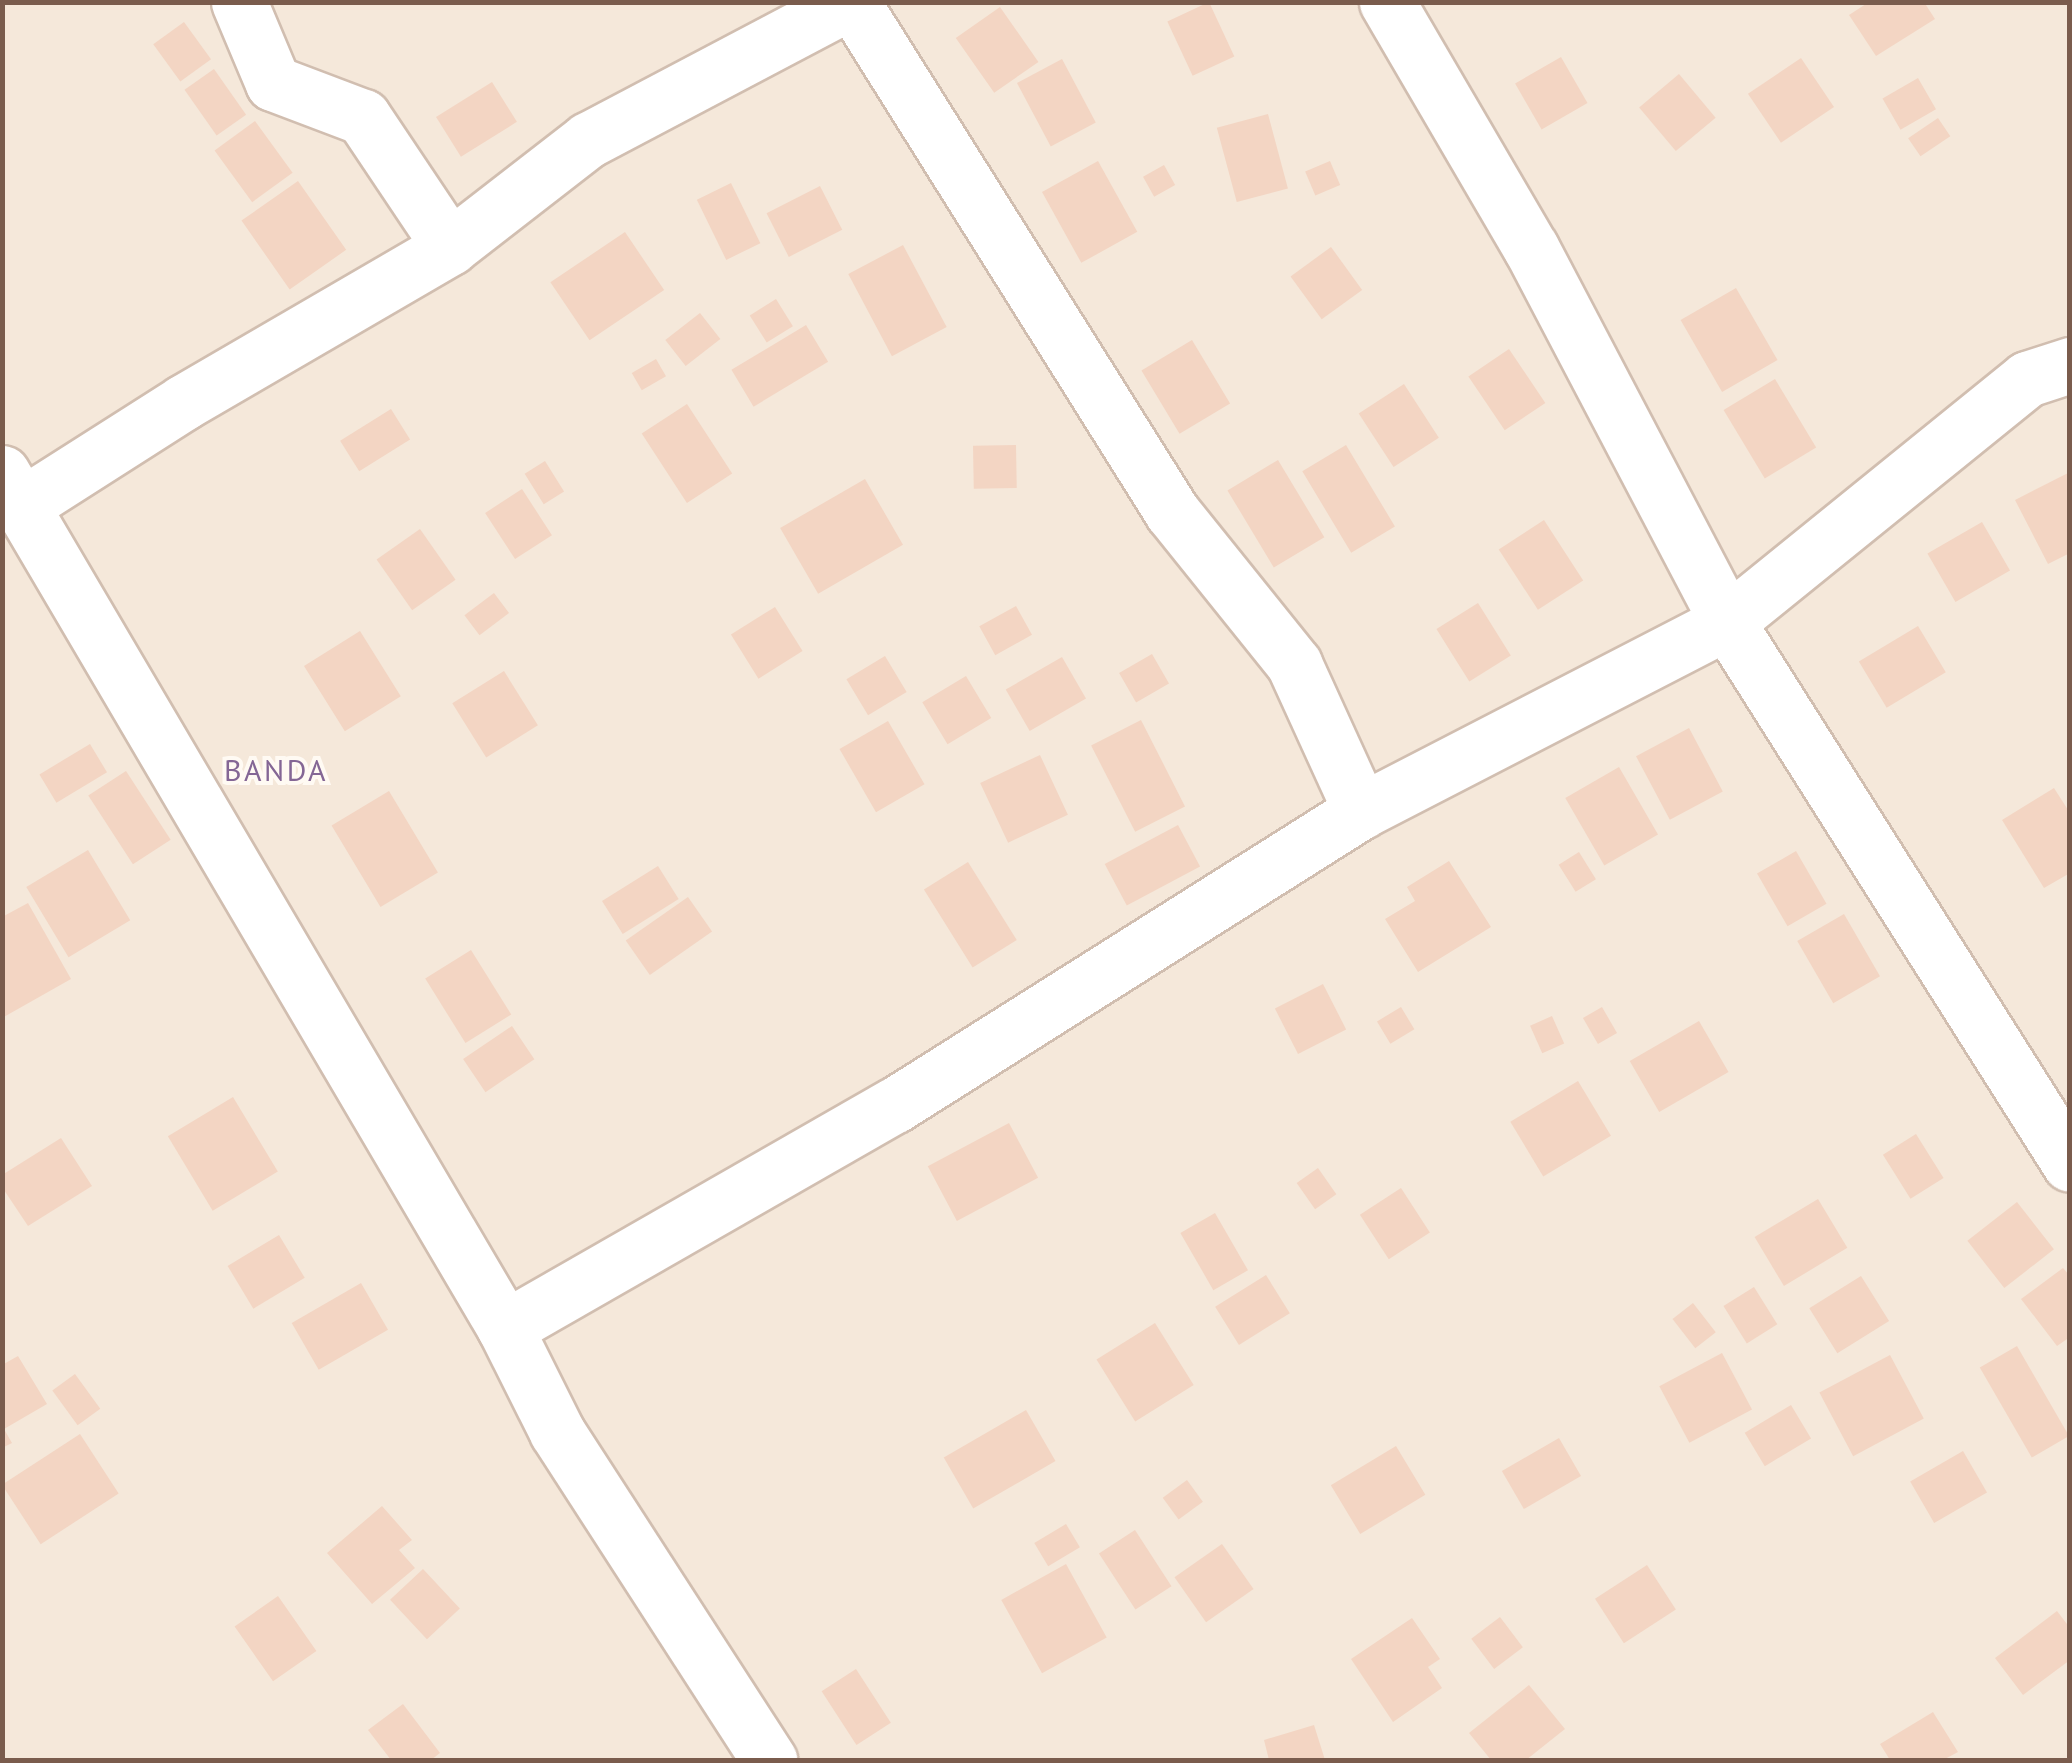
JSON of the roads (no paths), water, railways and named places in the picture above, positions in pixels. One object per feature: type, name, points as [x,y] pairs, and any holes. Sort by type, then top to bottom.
[{"type":"street","points":[[239,2],[273,83],[363,118],[450,248]]},
{"type":"street","points":[[769,1760],[558,1432],[506,1328],[14,506],[450,248],[588,140],[851,2],[1172,512],[1294,664],[1361,811]]},
{"type":"street","points":[[1387,2],[1531,248],[1727,622],[2070,1164]]},
{"type":"street","points":[[506,1328],[895,1105],[1361,811],[1727,622],[2027,379],[2070,365]]},
{"type":"district","name":"BANDA","points":[[276,770]]}]
